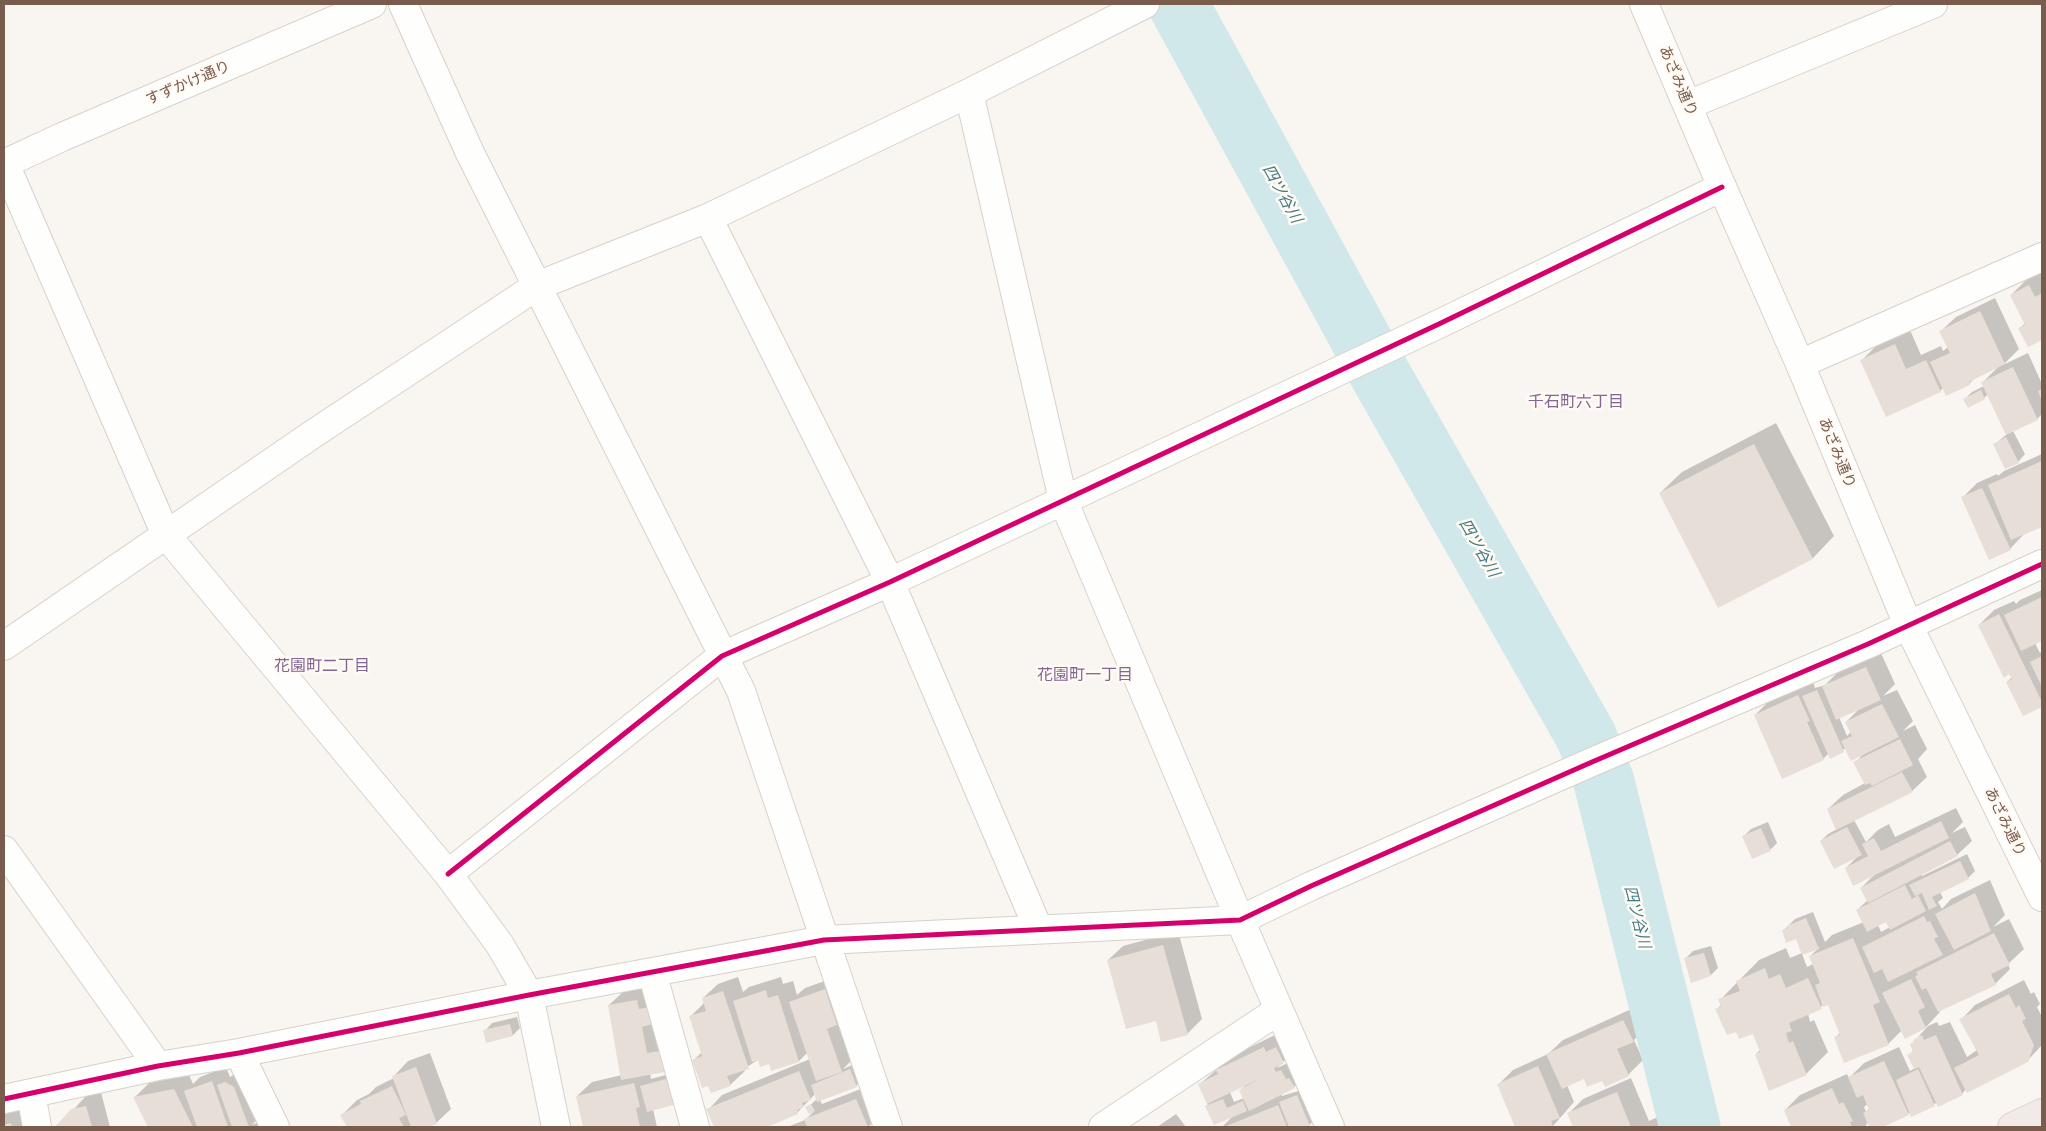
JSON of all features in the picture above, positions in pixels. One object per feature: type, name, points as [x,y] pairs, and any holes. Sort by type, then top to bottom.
[{"type":"highway","points":[[2012,1127],[2042,1113]]},
{"type":"street","name":"すずかけ通り","points":[[5,164],[62,137],[372,4]]},
{"type":"street","points":[[403,4],[470,153],[740,691],[888,1127]]},
{"type":"street","points":[[4,646],[313,434],[537,286],[708,218],[969,93],[1145,4]]},
{"type":"street","name":"あざみ通り","points":[[1644,4],[1800,364],[1908,625],[2042,897]]},
{"type":"street","points":[[1688,105],[1933,4]]},
{"type":"street","points":[[969,93],[1063,500],[1240,920],[1330,1127]]},
{"type":"street","points":[[5,164],[166,535],[448,874],[500,945],[529,995],[556,1127]]},
{"type":"street","points":[[448,874],[722,656],[890,582],[1441,323],[1722,187]]},
{"type":"street","points":[[708,218],[890,582],[1038,928]]},
{"type":"street","points":[[1800,364],[2042,257]]},
{"type":"street","points":[[4,1099],[158,1066],[824,940],[1038,928],[1240,920],[1311,886],[1908,625],[2042,564]]},
{"type":"street","points":[[4,850],[158,1066]]},
{"type":"street","points":[[652,972],[695,1127]]},
{"type":"street","points":[[1103,1127],[1279,1010]]},
{"type":"street","points":[[239,1052],[275,1127]]},
{"type":"street","points":[[31,1093],[37,1127]]},
{"type":"building","points":[[2029,285],[2035,297],[2042,293],[2042,340],[2028,347],[2018,328],[2025,325],[2010,295]]},
{"type":"building","points":[[1980,311],[2005,364],[1969,382],[1970,385],[1946,396],[1930,362],[1950,353],[1939,331]]},
{"type":"building","points":[[1895,344],[1906,369],[1926,360],[1941,392],[1886,417],[1860,360]]},
{"type":"building","points":[[2013,367],[2038,420],[2006,435],[1981,382]]},
{"type":"building","points":[[2042,389],[2042,401],[2038,391]]},
{"type":"building","points":[[1981,390],[1985,399],[1968,408],[1963,399]]},
{"type":"building","points":[[2006,437],[2019,463],[2005,469],[1993,444]]},
{"type":"building","points":[[1754,444],[1813,559],[1718,608],[1659,493]]},
{"type":"building","points":[[2042,461],[2042,527],[2011,540],[1988,485]]},
{"type":"building","points":[[1982,488],[2011,550],[1989,560],[1961,497]]},
{"type":"building","points":[[2042,597],[2042,641],[2021,651],[2004,615]]},
{"type":"building","points":[[1999,614],[2042,702],[2042,707],[2023,716],[2006,682],[2012,679],[2009,674],[2004,678],[1978,625]]},
{"type":"building","points":[[2042,656],[2042,687],[2030,662]]},
{"type":"building","points":[[1866,667],[1881,700],[1836,720],[1822,686]]},
{"type":"building","points":[[1817,690],[1844,752],[1830,759],[1802,696]]},
{"type":"building","points":[[1798,695],[1810,721],[1807,722],[1824,760],[1782,779],[1754,715]]},
{"type":"building","points":[[1882,704],[1899,737],[1851,761],[1841,741],[1852,736],[1845,722]]},
{"type":"building","points":[[1900,739],[1913,765],[1872,786],[1870,783],[1865,785],[1853,762]]},
{"type":"building","points":[[1902,772],[1913,792],[1836,830],[1827,809]]},
{"type":"building","points":[[1941,821],[1949,838],[1853,886],[1845,868],[1868,856],[1862,844],[1874,838],[1881,851]]},
{"type":"building","points":[[1847,827],[1862,855],[1834,869],[1820,841]]},
{"type":"building","points":[[1761,828],[1771,851],[1752,859],[1742,836]]},
{"type":"building","points":[[1950,841],[1958,856],[1868,903],[1860,888]]},
{"type":"building","points":[[1960,861],[1969,879],[1932,897],[1937,906],[1929,910],[1922,893],[1915,896],[1909,885]]},
{"type":"building","points":[[1905,885],[1912,899],[1918,895],[1926,911],[1890,930],[1886,922],[1867,932],[1856,910]]},
{"type":"building","points":[[1975,893],[1991,931],[1954,950],[1935,914]]},
{"type":"building","points":[[1924,916],[1927,922],[1930,921],[1938,937],[1934,939],[1943,955],[1888,982],[1882,969],[1874,973],[1862,947]]},
{"type":"building","points":[[1806,918],[1819,949],[1802,955],[1796,939],[1786,943],[1782,930]]},
{"type":"building","points":[[1994,933],[2010,965],[1991,974],[1996,985],[1938,1012],[1926,988],[1922,990],[1915,976],[1918,975],[1916,972]]},
{"type":"building","points":[[1853,938],[1880,1002],[1873,1005],[1889,1045],[1844,1063],[1834,1037],[1840,1035],[1828,1005],[1823,1007],[1815,985],[1820,983],[1809,956]]},
{"type":"building","points":[[1163,945],[1188,1035],[1161,1042],[1156,1021],[1126,1029],[1107,960]]},
{"type":"building","points":[[1704,953],[1711,976],[1691,983],[1684,958]]},
{"type":"building","points":[[1765,968],[1769,979],[1780,974],[1786,988],[1808,978],[1822,1009],[1789,1023],[1792,1031],[1786,1033],[1789,1043],[1793,1041],[1807,1075],[1769,1091],[1755,1054],[1760,1052],[1753,1034],[1739,1039],[1736,1032],[1727,1035],[1715,1009],[1721,1007],[1718,999],[1740,991],[1736,981]]},
{"type":"building","points":[[1911,979],[1925,1007],[1918,1011],[1926,1028],[1905,1039],[1882,993]]},
{"type":"building","points":[[825,989],[837,1025],[827,1029],[842,1072],[816,1081],[789,1002]]},
{"type":"building","points":[[766,990],[768,998],[778,995],[799,1062],[771,1071],[769,1064],[760,1067],[758,1060],[752,1062],[733,1001]]},
{"type":"building","points":[[723,991],[749,1069],[727,1076],[731,1086],[711,1093],[708,1086],[702,1088],[692,1060],[702,1056],[689,1016],[706,1011],[702,998]]},
{"type":"building","points":[[2009,994],[2016,1008],[2019,1005],[2026,1019],[2022,1021],[2034,1045],[2028,1062],[1967,1093],[1954,1068],[1979,1055],[1959,1019]]},
{"type":"building","points":[[637,1000],[639,1009],[649,1007],[655,1023],[642,1027],[647,1053],[661,1051],[665,1072],[621,1080],[608,1005]]},
{"type":"building","points":[[1623,1020],[1634,1042],[1617,1049],[1629,1076],[1605,1087],[1602,1081],[1587,1087],[1584,1079],[1562,1089],[1546,1054]]},
{"type":"building","points":[[510,1024],[513,1036],[486,1043],[483,1030]]},
{"type":"building","points":[[1922,1035],[1924,1040],[1936,1035],[1963,1095],[1938,1107],[1919,1067],[1914,1069],[1907,1055],[1913,1052],[1910,1044],[1914,1042],[1913,1040]]},
{"type":"building","points":[[1264,1047],[1266,1052],[1276,1047],[1284,1063],[1274,1068],[1276,1072],[1281,1070],[1286,1079],[1289,1078],[1295,1088],[1249,1111],[1239,1090],[1261,1078],[1207,1104],[1198,1084],[1218,1074],[1216,1070]]},
{"type":"building","points":[[1884,1061],[1909,1115],[1883,1127],[1869,1127],[1863,1113],[1869,1110],[1863,1095],[1857,1098],[1848,1077]]},
{"type":"building","points":[[1538,1066],[1560,1118],[1551,1121],[1553,1127],[1515,1127],[1497,1084]]},
{"type":"building","points":[[416,1067],[437,1124],[429,1127],[411,1127],[392,1076]]},
{"type":"building","points":[[850,1069],[857,1087],[817,1102],[811,1085]]},
{"type":"building","points":[[1918,1069],[1935,1106],[1911,1117],[1896,1080]]},
{"type":"building","points":[[799,1071],[811,1100],[802,1103],[804,1107],[797,1110],[798,1114],[767,1127],[714,1127],[706,1109]]},
{"type":"building","points":[[670,1078],[677,1104],[647,1112],[640,1086]]},
{"type":"building","points":[[212,1081],[228,1127],[197,1127],[184,1091]]},
{"type":"building","points":[[225,1082],[234,1087],[249,1127],[232,1127],[217,1085]]},
{"type":"building","points":[[634,1083],[640,1107],[636,1108],[640,1127],[583,1127],[576,1096]]},
{"type":"building","points":[[392,1086],[406,1115],[399,1118],[404,1127],[347,1127],[340,1115],[361,1104],[360,1101]]},
{"type":"building","points":[[1832,1088],[1839,1104],[1843,1102],[1853,1121],[1850,1122],[1852,1127],[1791,1127],[1784,1110]]},
{"type":"building","points":[[174,1089],[193,1127],[148,1127],[133,1097]]},
{"type":"building","points":[[1617,1092],[1631,1127],[1573,1127],[1567,1113]]},
{"type":"building","points":[[1297,1095],[1310,1126],[1308,1127],[1289,1127],[1279,1102]]},
{"type":"building","points":[[856,1099],[868,1127],[807,1127],[804,1119]]},
{"type":"building","points":[[1223,1099],[1227,1108],[1243,1101],[1247,1111],[1214,1125],[1205,1106]]},
{"type":"building","points":[[811,1104],[815,1111],[809,1114],[805,1107]]},
{"type":"building","points":[[1278,1105],[1287,1127],[1224,1127]]},
{"type":"building","points":[[86,1106],[92,1127],[55,1127],[71,1109]]},
{"type":"building","points":[[11,1123],[12,1127],[4,1127],[4,1125]]},
{"type":"waterway","name":"四ツ谷川","points":[[1178,4],[1381,376],[1586,736],[1604,782],[1690,1127]]},
{"type":"cycle path","points":[[448,874],[722,656],[890,582],[1441,323],[1722,187]]},
{"type":"cycle path","points":[[4,1099],[158,1066],[239,1053],[529,995],[824,940],[1240,920],[1311,886],[1592,762],[1868,644],[2042,564]]},
{"type":"district","name":"千石町六丁目","points":[[1576,402]]},
{"type":"district","name":"花園町二丁目","points":[[322,666]]},
{"type":"district","name":"花園町一丁目","points":[[1085,675]]}]
